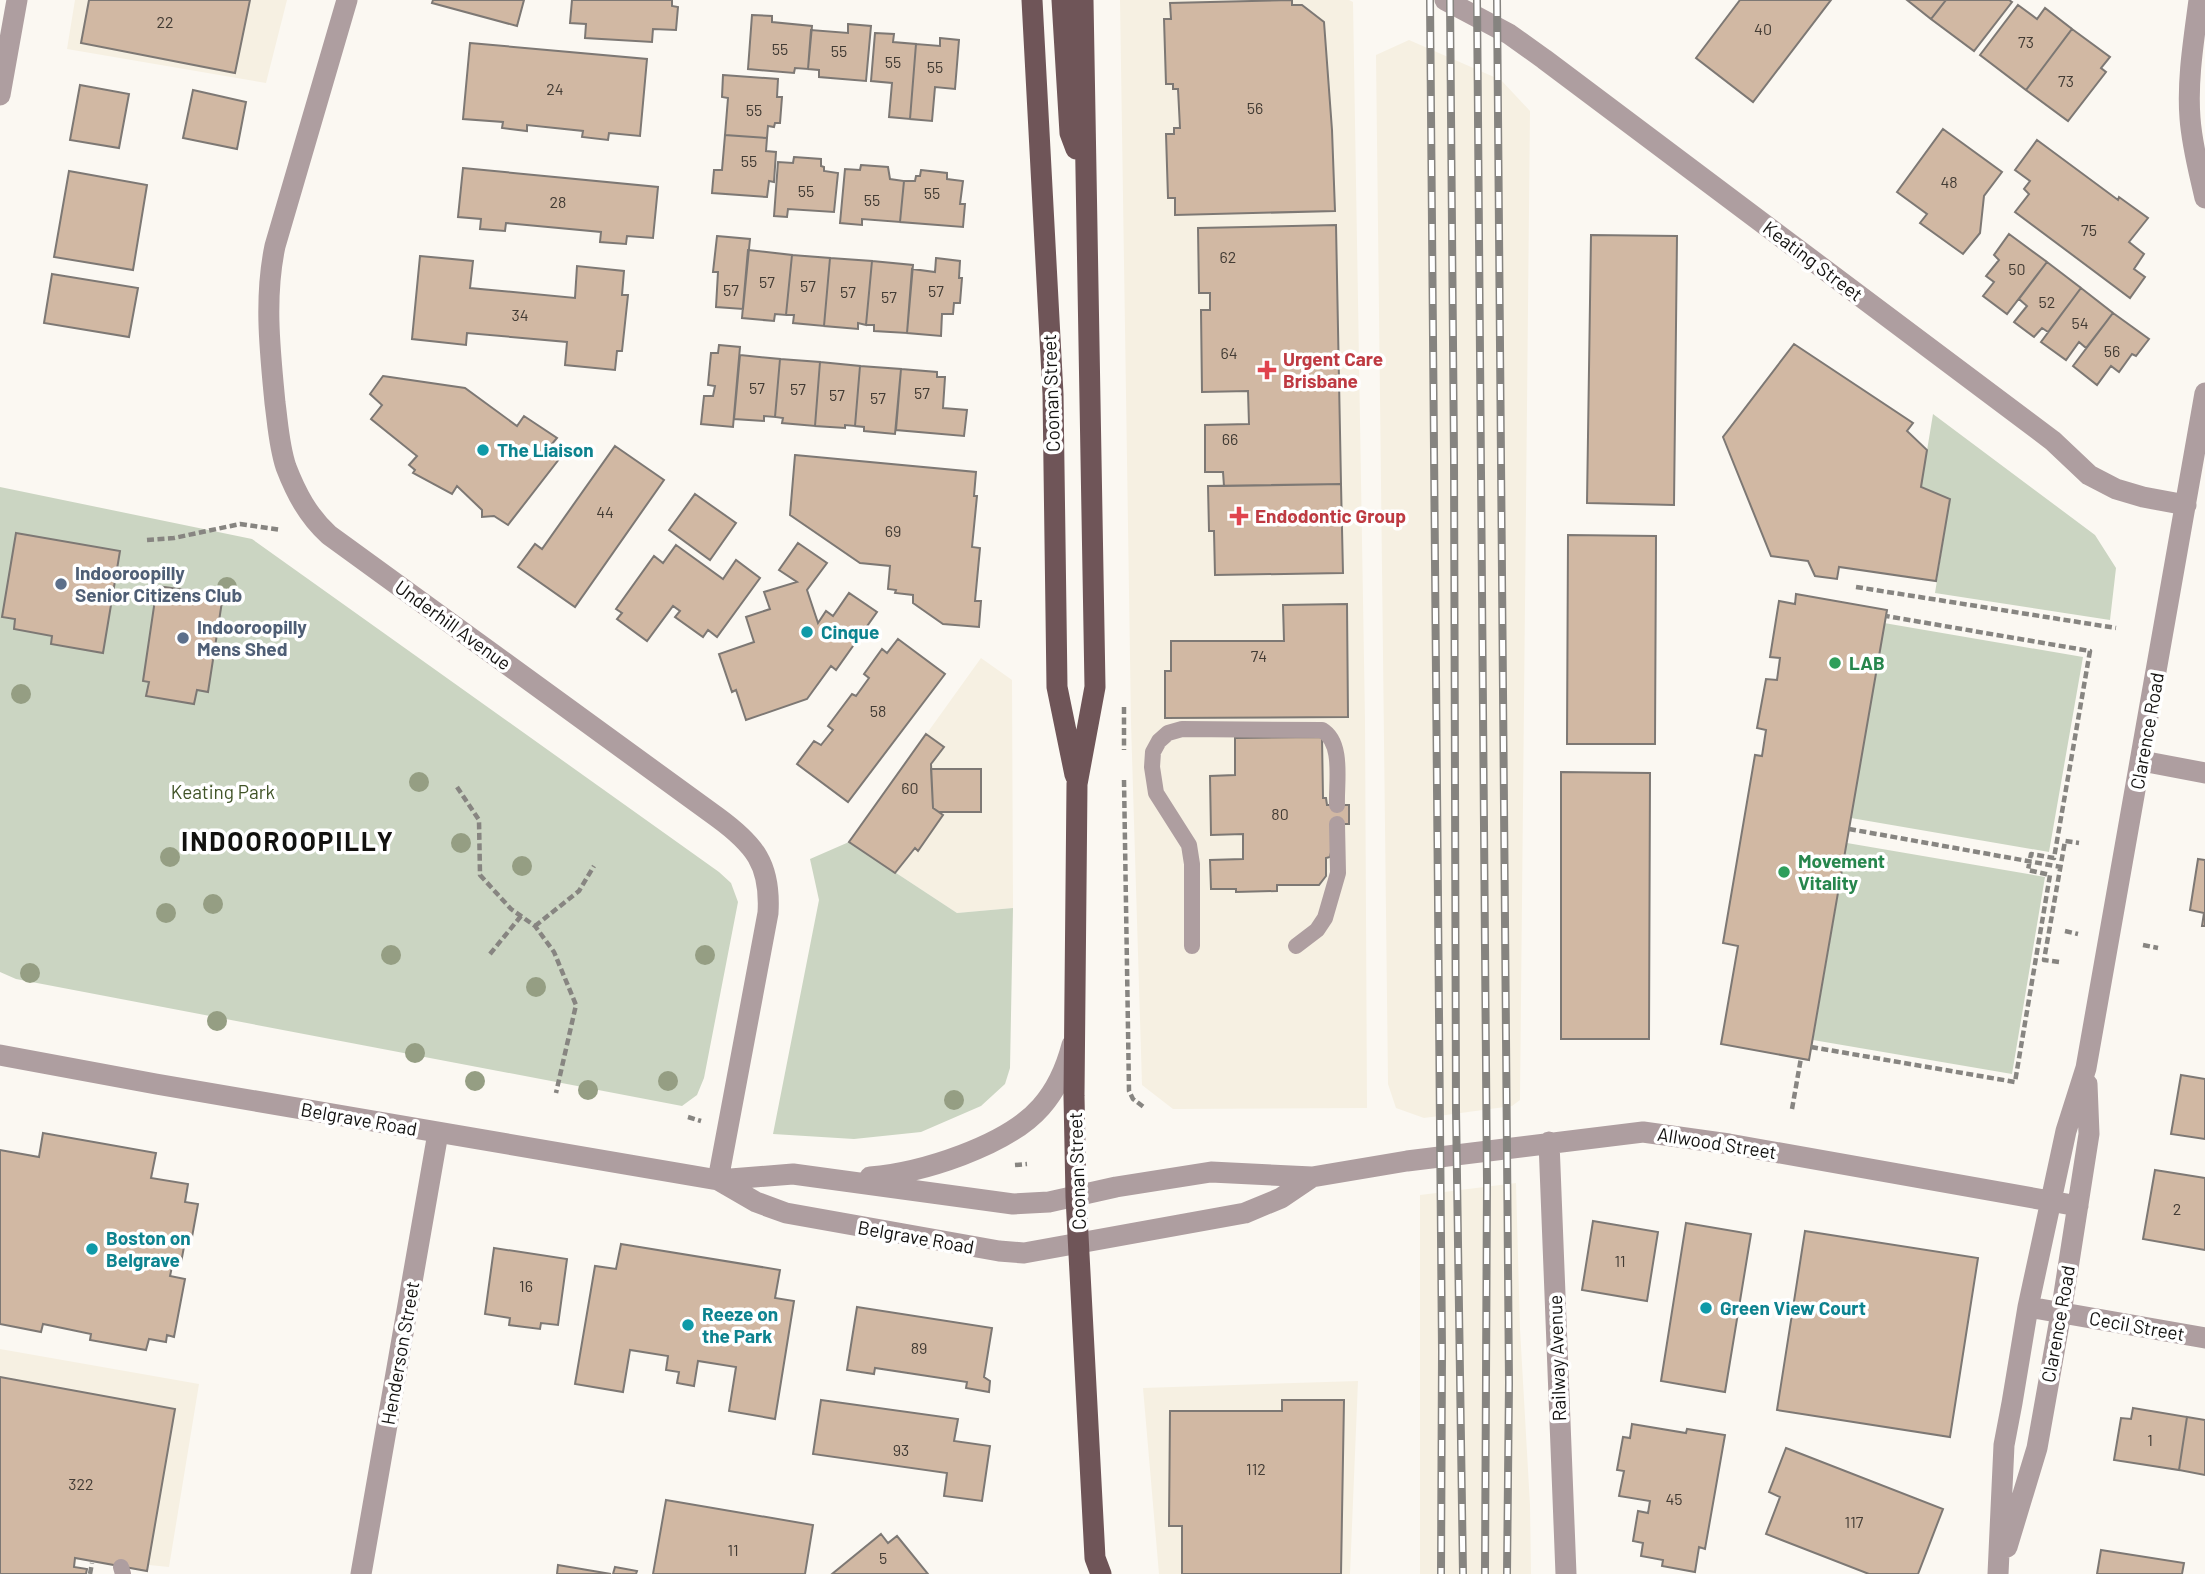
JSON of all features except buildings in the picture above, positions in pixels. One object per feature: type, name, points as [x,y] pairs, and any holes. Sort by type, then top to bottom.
[{"type":"main road","name":"Coonan Street","points":[[1032,0],[1053,394],[1057,687],[1077,784]]},
{"type":"main road","name":"Coonan Street","points":[[1062,0],[1070,133],[1085,177]]},
{"type":"main road","name":"Coonan Street","points":[[1083,0],[1095,687],[1077,784],[1076,1197],[1096,1569]]},
{"type":"street","points":[[0,95],[17,0]]},
{"type":"street","name":"Underhill Avenue","points":[[347,0],[275,246],[269,277],[270,358],[280,441],[286,466],[304,506],[329,535],[730,826],[758,856],[768,886],[768,913],[718,1180]]},
{"type":"street","name":"Keating Street","points":[[1445,0],[1509,34],[1544,59],[2053,441],[2089,475],[2133,495],[2186,505]]},
{"type":"street","points":[[2199,0],[2189,102],[2193,144],[2205,198]]},
{"type":"street","name":"Clarence Road","points":[[1998,1574],[2004,1445],[2028,1307],[2066,1131],[2086,1068],[2205,393]]},
{"type":"street","points":[[2142,761],[2205,773]]},
{"type":"street","name":"Belgrave Road","points":[[825,1177],[876,1176],[925,1167],[1004,1136],[1031,1116],[1054,1089],[1062,1076],[1075,1033]]},
{"type":"street","name":"Belgrave Road","points":[[0,1055],[718,1180],[779,1174],[825,1177],[1013,1204],[1037,1204],[1076,1197]]},
{"type":"street","name":"Clarence Road","points":[[1998,1574],[2037,1448],[2061,1313],[2089,1134],[2086,1068]]},
{"type":"street","name":"Allwood Street","points":[[1076,1197],[1116,1186],[1211,1172],[1312,1177],[1397,1162],[1643,1132],[1666,1133],[2078,1206]]},
{"type":"street","name":"Henderson Street","points":[[361,1574],[438,1133]]},
{"type":"street","name":"Railway Avenue","points":[[1549,1142],[1566,1574]]},
{"type":"street","name":"Allwood Street","points":[[1079,1244],[1245,1213],[1281,1198],[1312,1177]]},
{"type":"street","name":"Belgrave Road","points":[[718,1180],[755,1202],[786,1213],[909,1236],[1016,1253],[1079,1244]]},
{"type":"street","name":"Cecil Street","points":[[2028,1307],[2205,1338]]},
{"type":"lane","points":[[1192,946],[1192,864],[1189,845],[1160,801],[1153,779],[1153,752],[1164,736],[1182,729],[1322,730],[1329,734],[1335,747],[1337,805]]},
{"type":"lane","points":[[1296,946],[1317,930],[1325,918],[1338,873],[1337,824]]},
{"type":"path","points":[[148,540],[174,538],[240,524],[281,530]]},
{"type":"path","points":[[1856,587],[2116,628]]},
{"type":"path","points":[[1811,1048],[2015,1082],[2050,875],[2028,870],[2031,854],[2054,858],[2090,651],[1886,616]]},
{"type":"path","points":[[1124,701],[1124,757]]},
{"type":"path","points":[[1124,771],[1129,1091],[1133,1099],[1144,1108]]},
{"type":"path","points":[[457,787],[479,820],[480,875],[511,909],[535,926],[554,952],[576,1005],[556,1093]]},
{"type":"path","points":[[1849,829],[2061,867]]},
{"type":"path","points":[[2059,962],[2044,960],[2065,841],[2079,844]]},
{"type":"path","points":[[535,926],[579,891],[594,866]]},
{"type":"path","points":[[490,954],[521,916]]},
{"type":"path","points":[[2064,931],[2078,933]]},
{"type":"path","points":[[2143,945],[2158,948]]},
{"type":"path","points":[[1792,1109],[1801,1058]]},
{"type":"path","points":[[90,1574],[92,1563]]},
{"type":"shaded area","points":[[75,0],[287,0],[266,83],[67,49]]},
{"type":"shaded area","points":[[1120,0],[1353,2],[1365,720],[1367,1108],[1173,1109],[1142,1085],[1131,723]]},
{"type":"shaded area","points":[[1409,40],[1501,80],[1530,111],[1520,1100],[1512,1106],[1424,1118],[1396,1108],[1388,1084],[1376,55]]},
{"type":"shaded area","points":[[981,658],[1012,680],[1013,908],[957,913],[849,842]]},
{"type":"shaded area","points":[[1516,1183],[1531,1574],[1420,1574],[1420,1195]]},
{"type":"shaded area","points":[[0,1349],[199,1384],[169,1567],[149,1565],[147,1571],[76,1559],[74,1567],[87,1569],[86,1574],[0,1574]]},
{"type":"shaded area","points":[[1358,1381],[1350,1574],[1159,1574],[1143,1388]]},
{"type":"green space","points":[[1933,414],[2095,535],[2116,568],[2110,620],[1935,593],[1950,499],[1921,487]]},
{"type":"green space","name":"Keating Park","points":[[0,487],[252,539],[719,872],[731,883],[738,902],[704,1078],[697,1095],[682,1106],[16,979],[0,972]]},
{"type":"green space","points":[[1884,623],[2083,657],[2049,852],[1851,818]]},
{"type":"green space","points":[[849,842],[957,913],[1013,908],[1010,1068],[1005,1084],[981,1106],[921,1132],[854,1139],[773,1134],[819,900],[810,859]]},
{"type":"green space","points":[[1847,843],[2045,877],[2012,1074],[1813,1040]]},
{"type":"railway","points":[[1430,0],[1442,1351],[1441,1574]]},
{"type":"railway","points":[[1450,0],[1456,1110],[1463,1574]]},
{"type":"railway","points":[[1477,0],[1487,1182],[1485,1574]]},
{"type":"railway","points":[[1497,0],[1509,1383],[1507,1574]]},
{"type":"place","name":"Urgent Care Brisbane","points":[[1267,370]]},
{"type":"place","name":"The Liaison","points":[[483,450]]},
{"type":"place","name":"Endodontic Group","points":[[1239,516]]},
{"type":"place","name":"Indooroopilly Senior Citizens Club","points":[[61,584]]},
{"type":"place","name":"Cinque","points":[[807,632]]},
{"type":"place","name":"Indooroopilly Mens Shed","points":[[183,638]]},
{"type":"place","name":"LAB","points":[[1835,663]]},
{"type":"place","name":"Movement Vitality","points":[[1784,872]]},
{"type":"place","name":"Boston on Belgrave","points":[[92,1249]]},
{"type":"place","name":"Green View Court","points":[[1706,1308]]},
{"type":"place","name":"Reeze on the Park","points":[[688,1325]]},
{"type":"district","name":"INDOOROOPILLY","points":[[288,842]]}]
